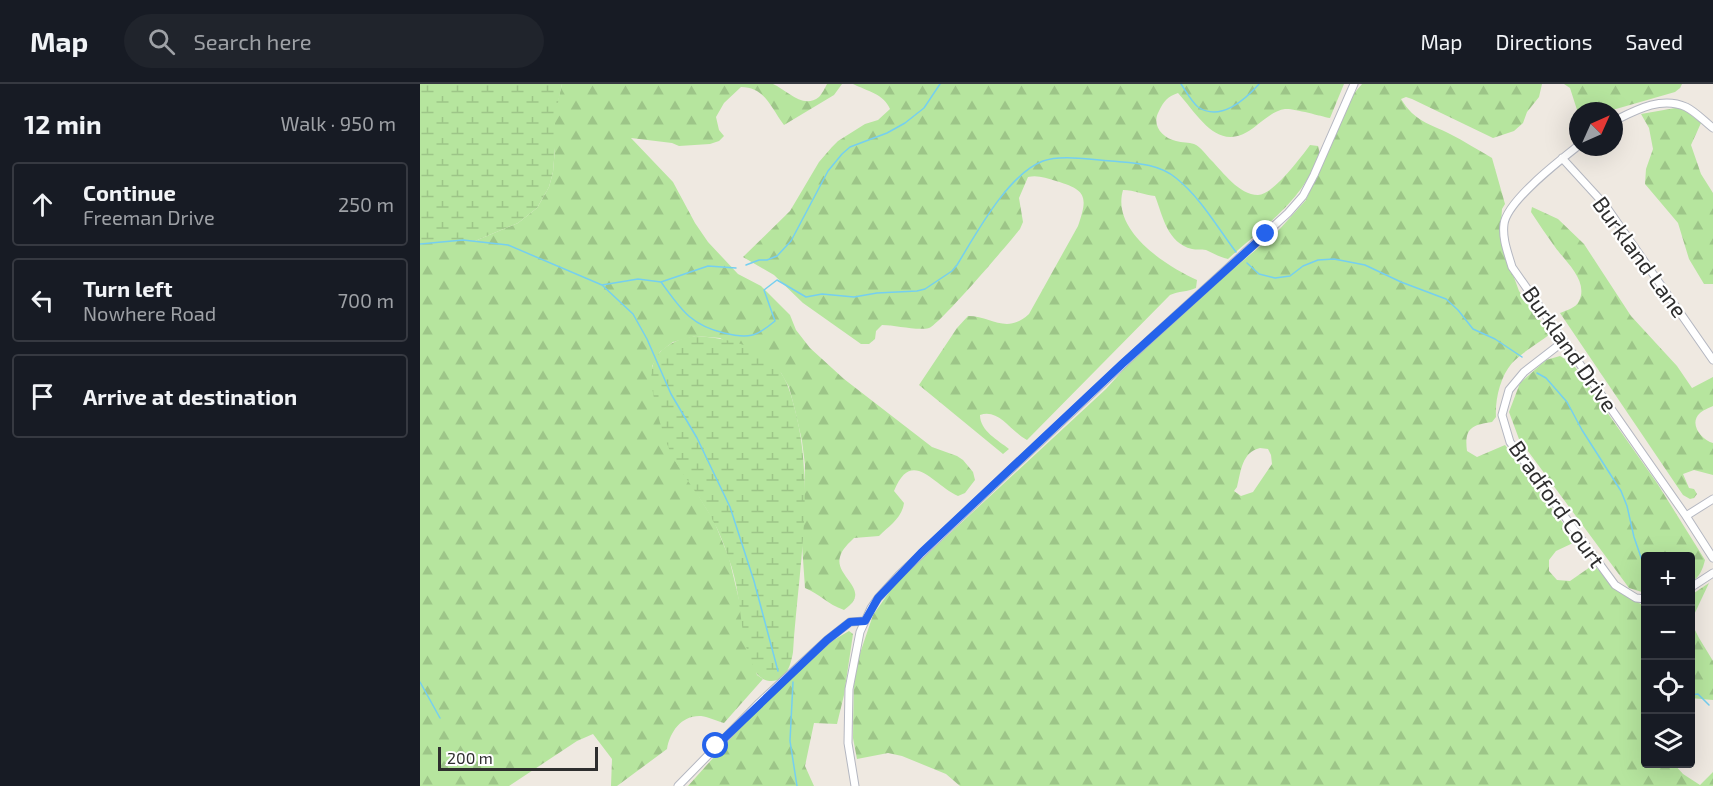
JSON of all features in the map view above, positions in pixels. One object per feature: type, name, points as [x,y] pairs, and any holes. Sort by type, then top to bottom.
[{"type":"street","points":[[855,786],[848,743],[849,689],[855,653],[865,621],[878,598],[914,560],[1122,364],[1288,213],[1303,196],[1314,175],[1354,84]]},
{"type":"street","points":[[1623,117],[1642,107],[1667,102],[1687,108],[1713,128]]},
{"type":"street","name":"Burkland Drive","points":[[1569,153],[1517,200],[1504,223],[1505,244],[1512,267],[1713,558]]},
{"type":"street","name":"Burkland Lane","points":[[1562,158],[1605,205],[1713,360]]},
{"type":"street","name":"Bradford Court","points":[[1564,341],[1524,372],[1509,390],[1502,415],[1510,442],[1615,585],[1636,598],[1641,598]]},
{"type":"street","points":[[1686,516],[1713,499]]},
{"type":"street","points":[[1695,585],[1713,573]]},
{"type":"street","points":[[678,786],[759,703],[827,640],[850,622],[865,621]]},
{"type":"green space","points":[[420,84],[562,84],[555,116],[553,172],[549,187],[537,208],[518,223],[475,241],[420,244]]},
{"type":"green space","points":[[562,84],[773,84],[795,98],[807,101],[819,97],[827,84],[842,84],[834,95],[784,125],[762,95],[749,88],[741,87],[724,103],[716,117],[719,130],[724,136],[719,141],[710,144],[679,146],[672,143],[631,138],[673,182],[708,242],[738,274],[761,286],[790,315],[796,330],[810,348],[844,379],[932,447],[963,460],[973,472],[975,480],[965,493],[958,496],[916,470],[908,472],[901,478],[894,491],[904,503],[898,517],[879,536],[854,538],[841,554],[842,571],[851,583],[855,596],[852,603],[844,610],[838,608],[805,588],[802,545],[805,465],[802,441],[789,387],[781,373],[720,338],[696,336],[673,342],[660,352],[652,366],[689,480],[714,521],[729,558],[757,675],[763,679],[724,723],[701,716],[694,716],[683,721],[674,730],[667,749],[617,786],[611,786],[612,759],[593,734],[577,741],[509,786],[420,786],[420,244],[475,241],[518,223],[537,208],[549,187],[553,172],[554,116]]},
{"type":"green space","points":[[853,84],[1344,84],[1330,118],[1285,109],[1274,113],[1244,134],[1232,137],[1222,136],[1213,131],[1178,93],[1166,100],[1156,121],[1162,134],[1178,142],[1197,145],[1232,182],[1251,194],[1258,195],[1272,188],[1287,174],[1310,145],[1318,146],[1320,154],[1303,186],[1292,200],[1228,259],[1206,250],[1184,246],[1171,235],[1155,196],[1123,190],[1121,205],[1125,219],[1133,233],[1157,256],[1197,280],[1196,288],[1170,295],[1027,440],[999,418],[987,414],[980,415],[986,430],[1009,449],[1003,454],[919,385],[957,328],[968,316],[1006,324],[1021,320],[1029,314],[1078,226],[1084,201],[1082,196],[1066,184],[1042,177],[1028,177],[1019,198],[1023,222],[1020,229],[946,313],[929,328],[882,325],[876,331],[875,339],[869,344],[861,344],[803,303],[774,275],[743,257],[790,211],[819,162],[832,147],[865,124],[878,120],[890,109],[879,96]]},
{"type":"green space","points":[[1362,84],[1542,84],[1539,97],[1527,112],[1523,123],[1514,131],[1493,138],[1412,99],[1406,97],[1401,99],[1417,117],[1492,158],[1505,204],[1502,209],[1500,239],[1519,291],[1550,334],[1512,363],[1499,389],[1496,417],[1492,422],[1471,429],[1467,437],[1467,451],[1477,457],[1505,445],[1574,538],[1573,543],[1556,551],[1549,560],[1549,571],[1557,580],[1570,581],[1593,565],[1623,592],[1641,604],[1641,768],[1678,768],[1700,785],[1713,772],[1713,786],[960,786],[946,774],[902,756],[888,753],[857,759],[853,738],[854,671],[873,615],[895,584],[1106,389],[1125,368],[1207,291],[1277,232],[1306,200],[1350,98]],"holes":[[[1260,448],[1268,449],[1272,464],[1253,492],[1241,496],[1234,491],[1249,454]]]},
{"type":"green space","points":[[1564,84],[1682,84],[1675,92],[1623,107],[1623,102],[1574,102],[1570,88]]},
{"type":"green space","points":[[1681,107],[1701,123],[1691,145],[1701,174],[1713,193],[1713,284],[1704,284],[1689,259],[1678,223],[1645,184],[1646,169],[1653,149],[1649,128],[1641,114]]},
{"type":"green space","points":[[1532,207],[1558,219],[1584,244],[1631,316],[1677,366],[1692,388],[1713,377],[1713,406],[1700,413],[1695,422],[1701,435],[1713,443],[1713,475],[1694,470],[1683,474],[1689,488],[1694,489],[1697,494],[1694,498],[1690,499],[1683,495],[1560,313],[1578,303],[1581,286],[1574,272],[1531,212]]},
{"type":"green space","points":[[696,336],[716,338],[756,350],[777,367],[784,377],[794,406],[804,467],[804,529],[792,657],[787,672],[776,681],[764,679],[755,669],[746,647],[735,581],[723,542],[708,511],[671,453],[655,402],[651,378],[658,355],[668,345]]},
{"type":"green space","points":[[1560,356],[1573,364],[1657,483],[1705,560],[1695,579],[1695,552],[1641,552],[1641,592],[1629,588],[1519,439],[1509,412],[1520,383],[1546,360]]},
{"type":"green space","points":[[1709,583],[1695,613],[1695,606],[1695,592]]},
{"type":"green space","points":[[1695,630],[1713,661],[1713,700],[1695,698]]},
{"type":"green space","points":[[849,631],[853,634],[844,695],[837,724],[814,723],[805,766],[814,786],[688,786],[748,719],[822,647]]},
{"type":"waterway","points":[[746,265],[777,256],[791,241],[828,171],[842,154],[850,147],[887,133],[905,123],[924,108],[940,84]]},
{"type":"waterway","points":[[1181,84],[1198,107],[1215,112],[1232,107],[1259,84]]},
{"type":"waterway","points":[[661,282],[687,315],[694,320],[712,330],[739,336],[757,333],[775,321],[764,290],[777,280],[806,297],[822,294],[854,297],[925,289],[957,265],[994,206],[1017,178],[1043,161],[1059,158],[1136,163],[1169,173],[1193,194],[1236,252]]},
{"type":"waterway","points":[[420,244],[463,240],[508,245],[602,285],[638,279],[661,282],[708,266],[736,268]]},
{"type":"waterway","points":[[1247,263],[1259,274],[1275,278],[1290,276],[1303,266],[1318,260],[1334,259],[1365,265],[1446,299],[1473,329],[1495,339],[1522,357]]},
{"type":"waterway","points":[[602,285],[633,314],[647,339],[671,394],[697,438],[730,507],[754,581],[778,671]]},
{"type":"waterway","points":[[1537,373],[1546,378],[1567,402],[1621,491],[1641,557]]},
{"type":"waterway","points":[[420,682],[440,718]]},
{"type":"waterway","points":[[793,682],[790,741],[797,786]]},
{"type":"waterway","points":[[1695,694],[1698,694],[1709,705]]},
{"type":"route","points":[[716,746],[827,640],[850,622],[865,621],[878,598],[921,553],[1122,364],[1266,234]]}]
